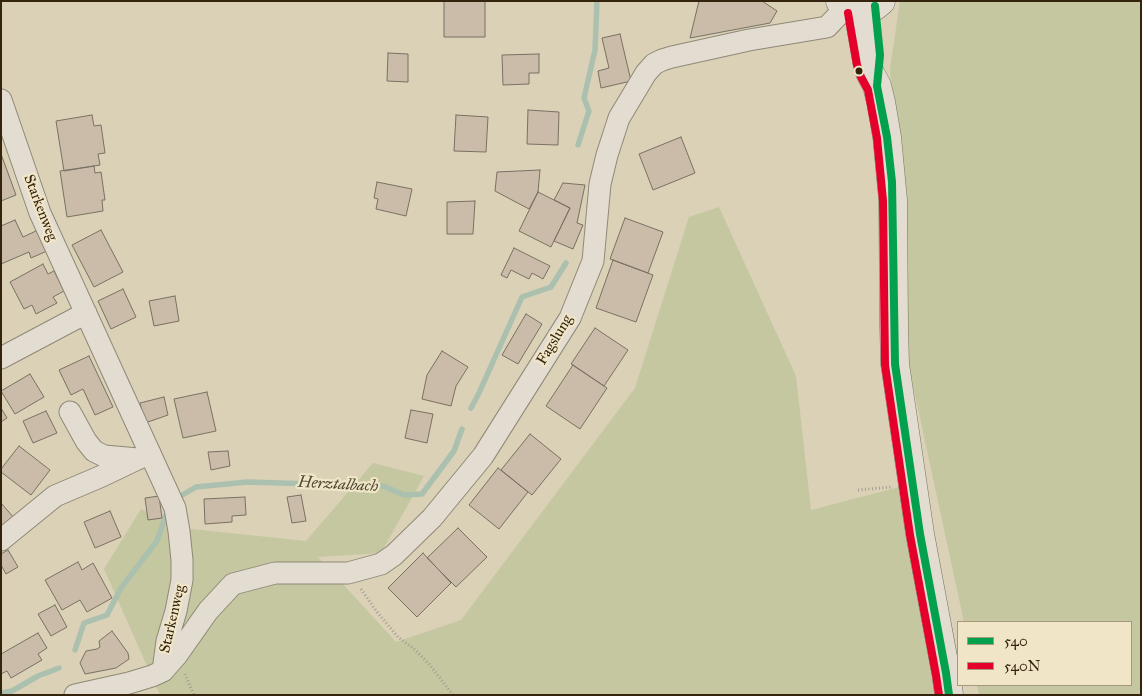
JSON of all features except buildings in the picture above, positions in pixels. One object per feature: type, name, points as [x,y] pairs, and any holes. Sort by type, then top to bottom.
[{"type":"main road","points":[[860,5],[867,62],[870,73],[878,86],[881,102],[892,182],[895,364],[911,475],[946,673],[948,695]]},
{"type":"street","name":"Fagslung","points":[[208,612],[234,584],[276,573],[348,573],[381,564],[394,555],[432,518],[483,456],[570,318],[593,262],[600,184],[606,155],[619,118],[654,64],[672,57],[749,40],[826,27],[860,5]]},
{"type":"street","name":"Starkenweg","points":[[1,100],[40,212],[86,313],[144,456],[175,508],[183,571],[181,590],[167,641],[162,671]]},
{"type":"street","points":[[4,354],[86,313]]},
{"type":"street","points":[[70,412],[86,441],[94,451],[104,456],[144,456]]},
{"type":"street","points":[[1,540],[55,496],[144,456]]},
{"type":"street","name":"Starkenweg","points":[[75,695],[142,679],[162,671],[178,655],[208,612]]},
{"type":"path","points":[[858,490],[892,486],[911,475]]},
{"type":"path","points":[[348,573],[398,637],[429,664],[453,695]]},
{"type":"green space","points":[[900,1],[1141,1],[1141,695],[979,695],[977,686],[1132,686],[1132,621],[964,621],[909,367],[890,69]]},
{"type":"green space","points":[[719,207],[796,376],[811,510],[900,487],[939,695],[160,695],[104,569],[141,509],[182,528],[306,541],[373,463],[424,476],[381,553],[318,557],[396,642],[461,620],[635,388],[689,217]]},
{"type":"waterway","name":"Herztalbach","points":[[578,145],[589,111],[584,98],[595,50],[597,1]]},
{"type":"waterway","name":"Herztalbach","points":[[471,408],[522,297],[551,287],[566,263]]},
{"type":"waterway","name":"Herztalbach","points":[[179,497],[196,487],[247,482],[383,486],[404,495],[422,494],[454,451],[462,429]]},
{"type":"waterway","name":"Herztalbach","points":[[75,650],[84,623],[107,615],[121,588],[157,541],[167,512]]},
{"type":"waterway","name":"Herztalbach","points":[[1,693],[12,691],[38,676],[59,668]]},
{"type":"transit line","name":"540","points":[[875,6],[880,55],[877,86],[887,137],[892,182],[895,364],[920,534],[949,695]]},
{"type":"transit line","name":"540N","points":[[848,13],[857,65],[868,90],[877,138],[883,201],[885,365],[910,535],[939,695]]}]
